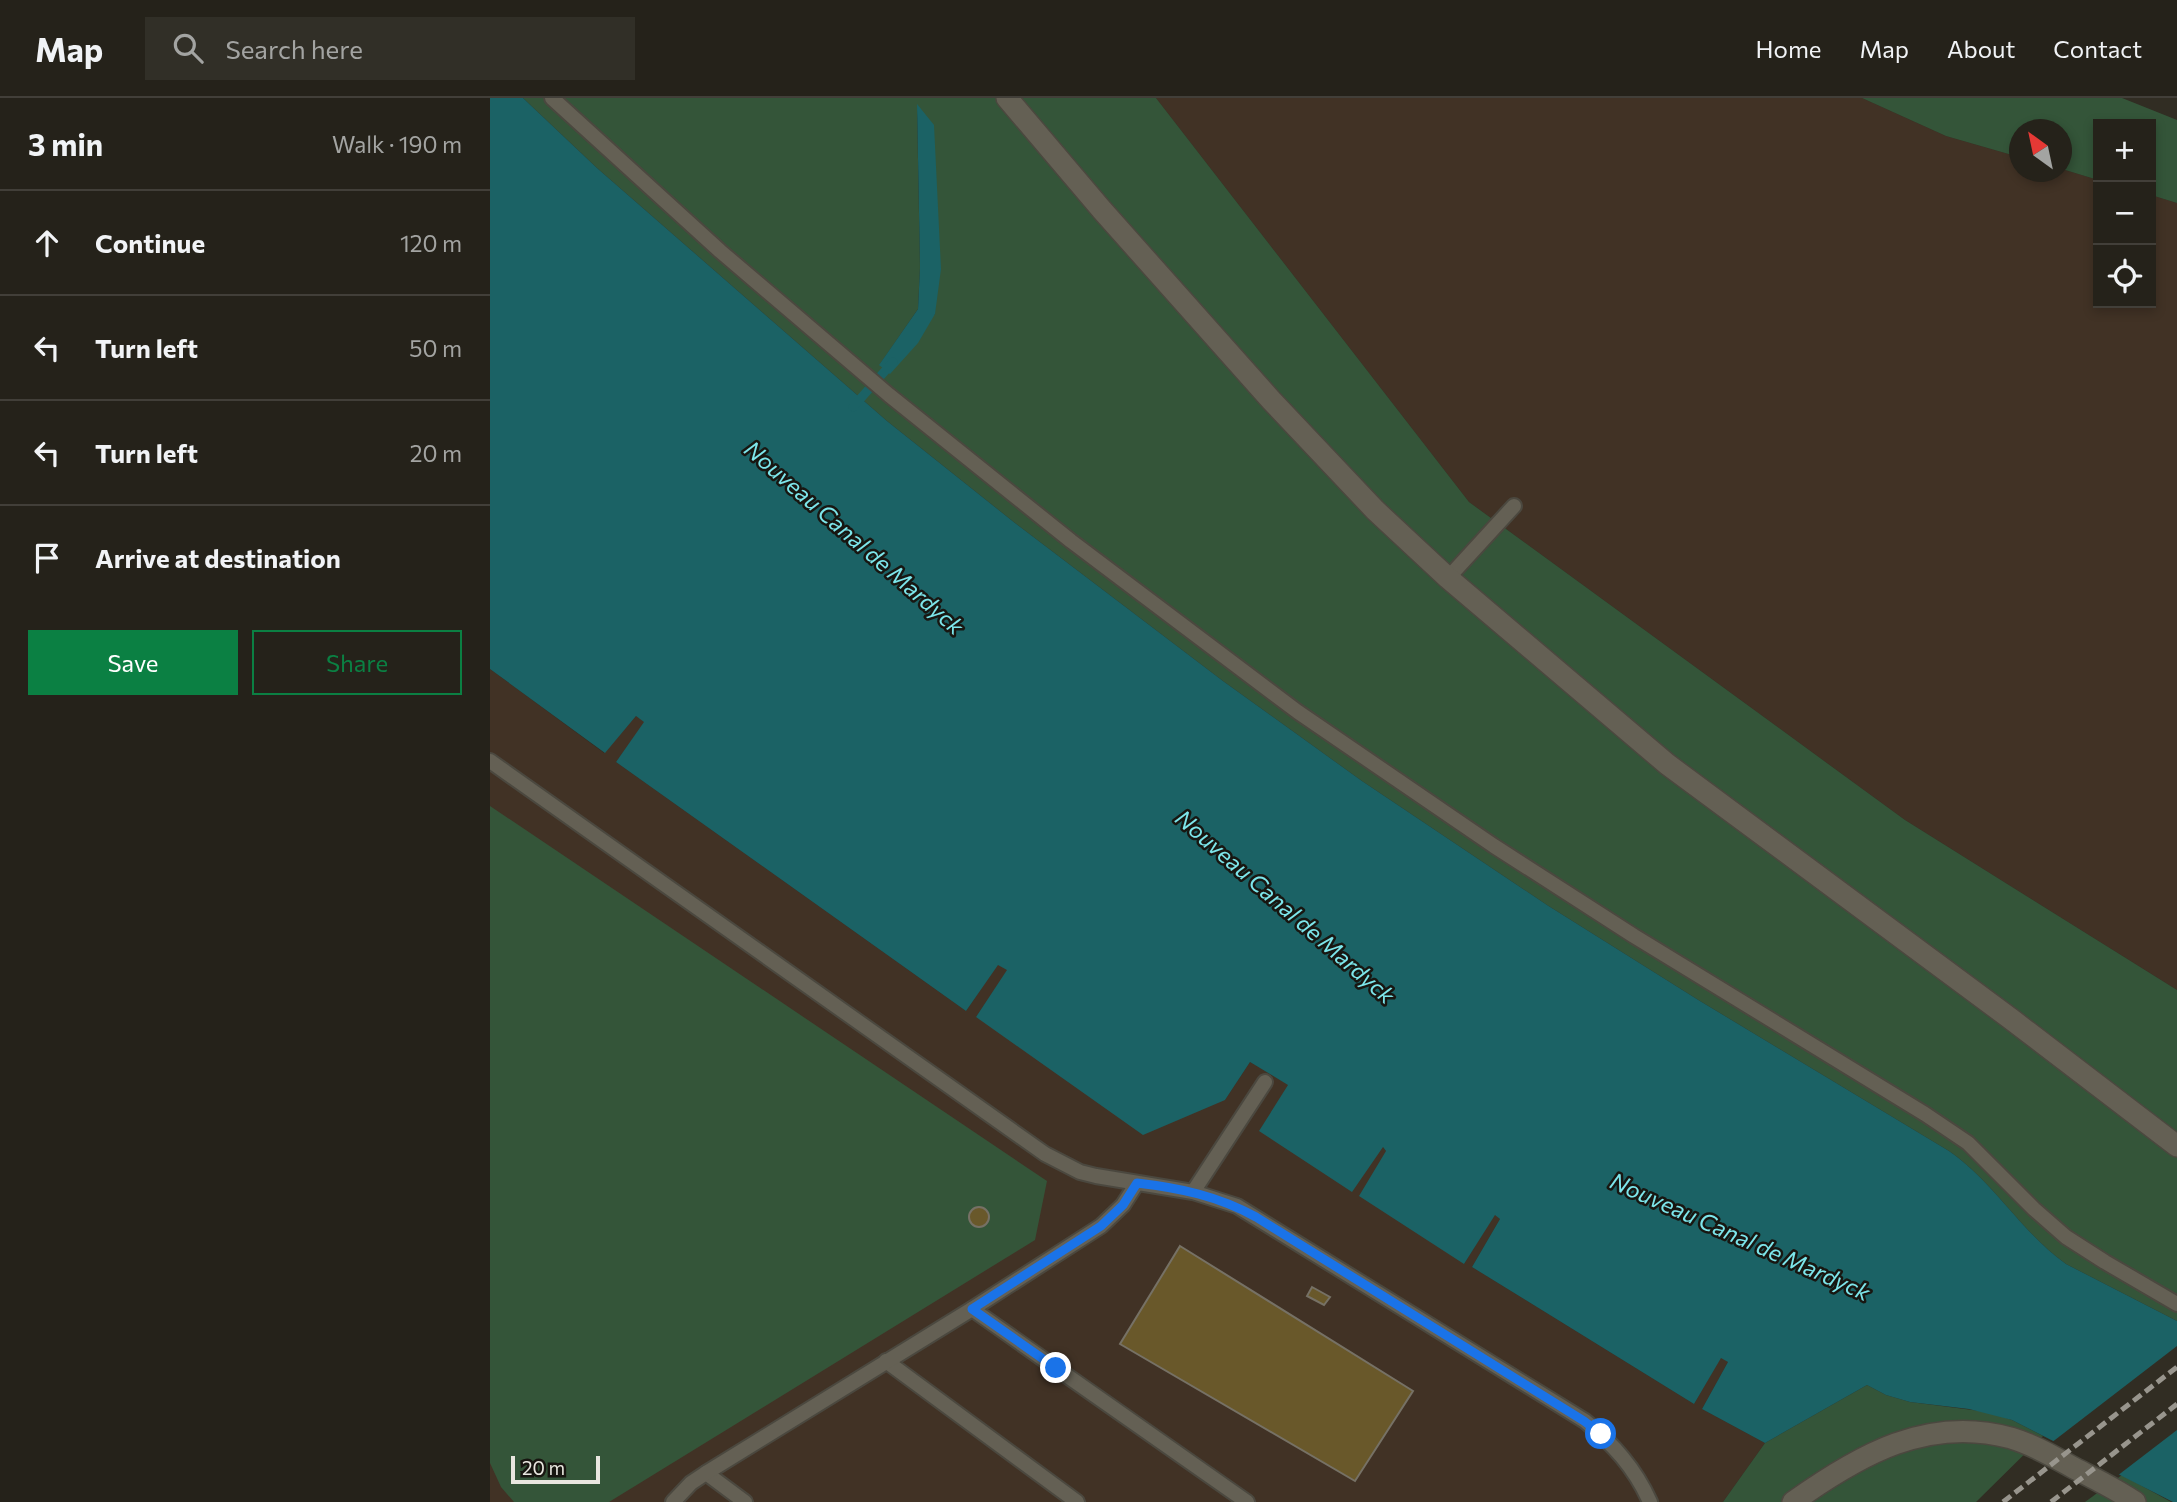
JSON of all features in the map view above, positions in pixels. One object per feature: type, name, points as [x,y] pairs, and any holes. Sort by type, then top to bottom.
[{"type":"street","points":[[1007,98],[1102,210],[1271,400],[1375,510],[1448,579],[1667,764],[2011,1019],[2177,1146]]},
{"type":"street","points":[[1793,1502],[1839,1471],[1883,1447],[1921,1436],[1958,1432],[1995,1434],[2014,1439],[2135,1502]]},
{"type":"lane","points":[[552,98],[720,251],[889,395],[1071,541],[1298,712],[1493,846],[1644,942],[1926,1114],[1968,1143],[2066,1237],[2177,1304]]},
{"type":"lane","points":[[1448,579],[1514,506]]},
{"type":"lane","points":[[490,761],[1045,1154],[1080,1172],[1220,1199],[1256,1217],[1584,1421],[1615,1448],[1628,1464],[1650,1502]]},
{"type":"lane","points":[[1193,1192],[1265,1082]]},
{"type":"lane","points":[[673,1502],[681,1492],[706,1473],[1101,1226],[1123,1205],[1137,1183]]},
{"type":"lane","points":[[972,1309],[1247,1502]]},
{"type":"lane","points":[[886,1361],[1077,1502]]},
{"type":"lane","points":[[706,1473],[746,1502]]},
{"type":"shaded area","points":[[1156,98],[1862,98],[1946,136],[2009,154],[2009,182],[2072,182],[2072,172],[2093,178],[2093,308],[2156,308],[2156,197],[2177,203],[2177,990],[1905,820],[1469,502]]},
{"type":"shaded area","points":[[490,669],[604,753],[636,716],[645,722],[616,762],[966,1011],[998,964],[1008,970],[976,1017],[1225,1100],[1250,1062],[1289,1085],[1260,1130],[1383,1147],[1464,1264],[1495,1214],[1500,1219],[1472,1267],[1694,1404],[1721,1357],[1728,1362],[1702,1409],[1765,1443],[1723,1502],[490,1502]]},
{"type":"green space","points":[[523,98],[1156,98],[1469,502],[1905,820],[2177,990],[2177,1321],[2066,1264],[2035,1237],[1980,1178],[1949,1151],[1547,905],[1362,781],[1223,681],[1015,523],[887,421],[597,168]],"holes":[[[917,106],[935,314],[880,364],[918,309],[920,267]]]},
{"type":"green space","points":[[1862,98],[2122,98],[2177,120],[2177,203],[2156,197],[2156,119],[2093,119],[2093,178],[2072,172],[2072,119],[2009,119],[2009,154],[1946,136]]},
{"type":"green space","points":[[490,806],[1047,1181],[1035,1240],[609,1502],[514,1502],[501,1487],[490,1463]]},
{"type":"green space","points":[[1867,1385],[1886,1395],[1910,1402],[1988,1412],[2012,1420],[2043,1436],[1976,1502],[1723,1502],[1765,1443]]},
{"type":"green space","points":[[2122,1475],[2171,1502],[2085,1502]]},
{"type":"water","name":"Nouveau Canal de Mardyck","points":[[490,98],[523,98],[597,168],[887,421],[1015,523],[1223,681],[1362,781],[1547,905],[1949,1151],[1980,1178],[2035,1237],[2066,1264],[2177,1321],[2177,1502],[2012,1420],[1969,1409],[1910,1402],[1886,1395],[1867,1385],[1765,1443],[1702,1409],[1728,1362],[1721,1358],[1694,1404],[1472,1267],[1500,1219],[1495,1215],[1464,1264],[1359,1196],[1386,1151],[1383,1147],[1352,1192],[1259,1131],[1288,1085],[1250,1062],[1225,1100],[1143,1135],[976,1017],[1007,970],[998,965],[966,1011],[616,762],[644,722],[636,716],[605,753],[490,669]]},
{"type":"water","points":[[917,104],[934,125],[941,269],[935,314],[918,343],[890,374],[879,365],[918,309],[920,267]]},
{"type":"pier","points":[[2177,1346],[2177,1430],[2117,1476],[2051,1443]]},
{"type":"building","points":[[975,1207],[983,1207],[989,1217],[983,1227],[975,1227],[969,1221],[969,1213]]},
{"type":"building","points":[[1180,1246],[1413,1391],[1355,1481],[1120,1344]]},
{"type":"building","points":[[1312,1287],[1330,1297],[1324,1305],[1307,1296]]},
{"type":"waterway","points":[[853,407],[893,362]]},
{"type":"railway","points":[[2003,1502],[2177,1367]]},
{"type":"railway","points":[[2051,1502],[2177,1404]]},
{"type":"route","points":[[1056,1368],[972,1309],[1101,1226],[1123,1205],[1137,1183],[1193,1192],[1237,1206],[1601,1434]]}]
